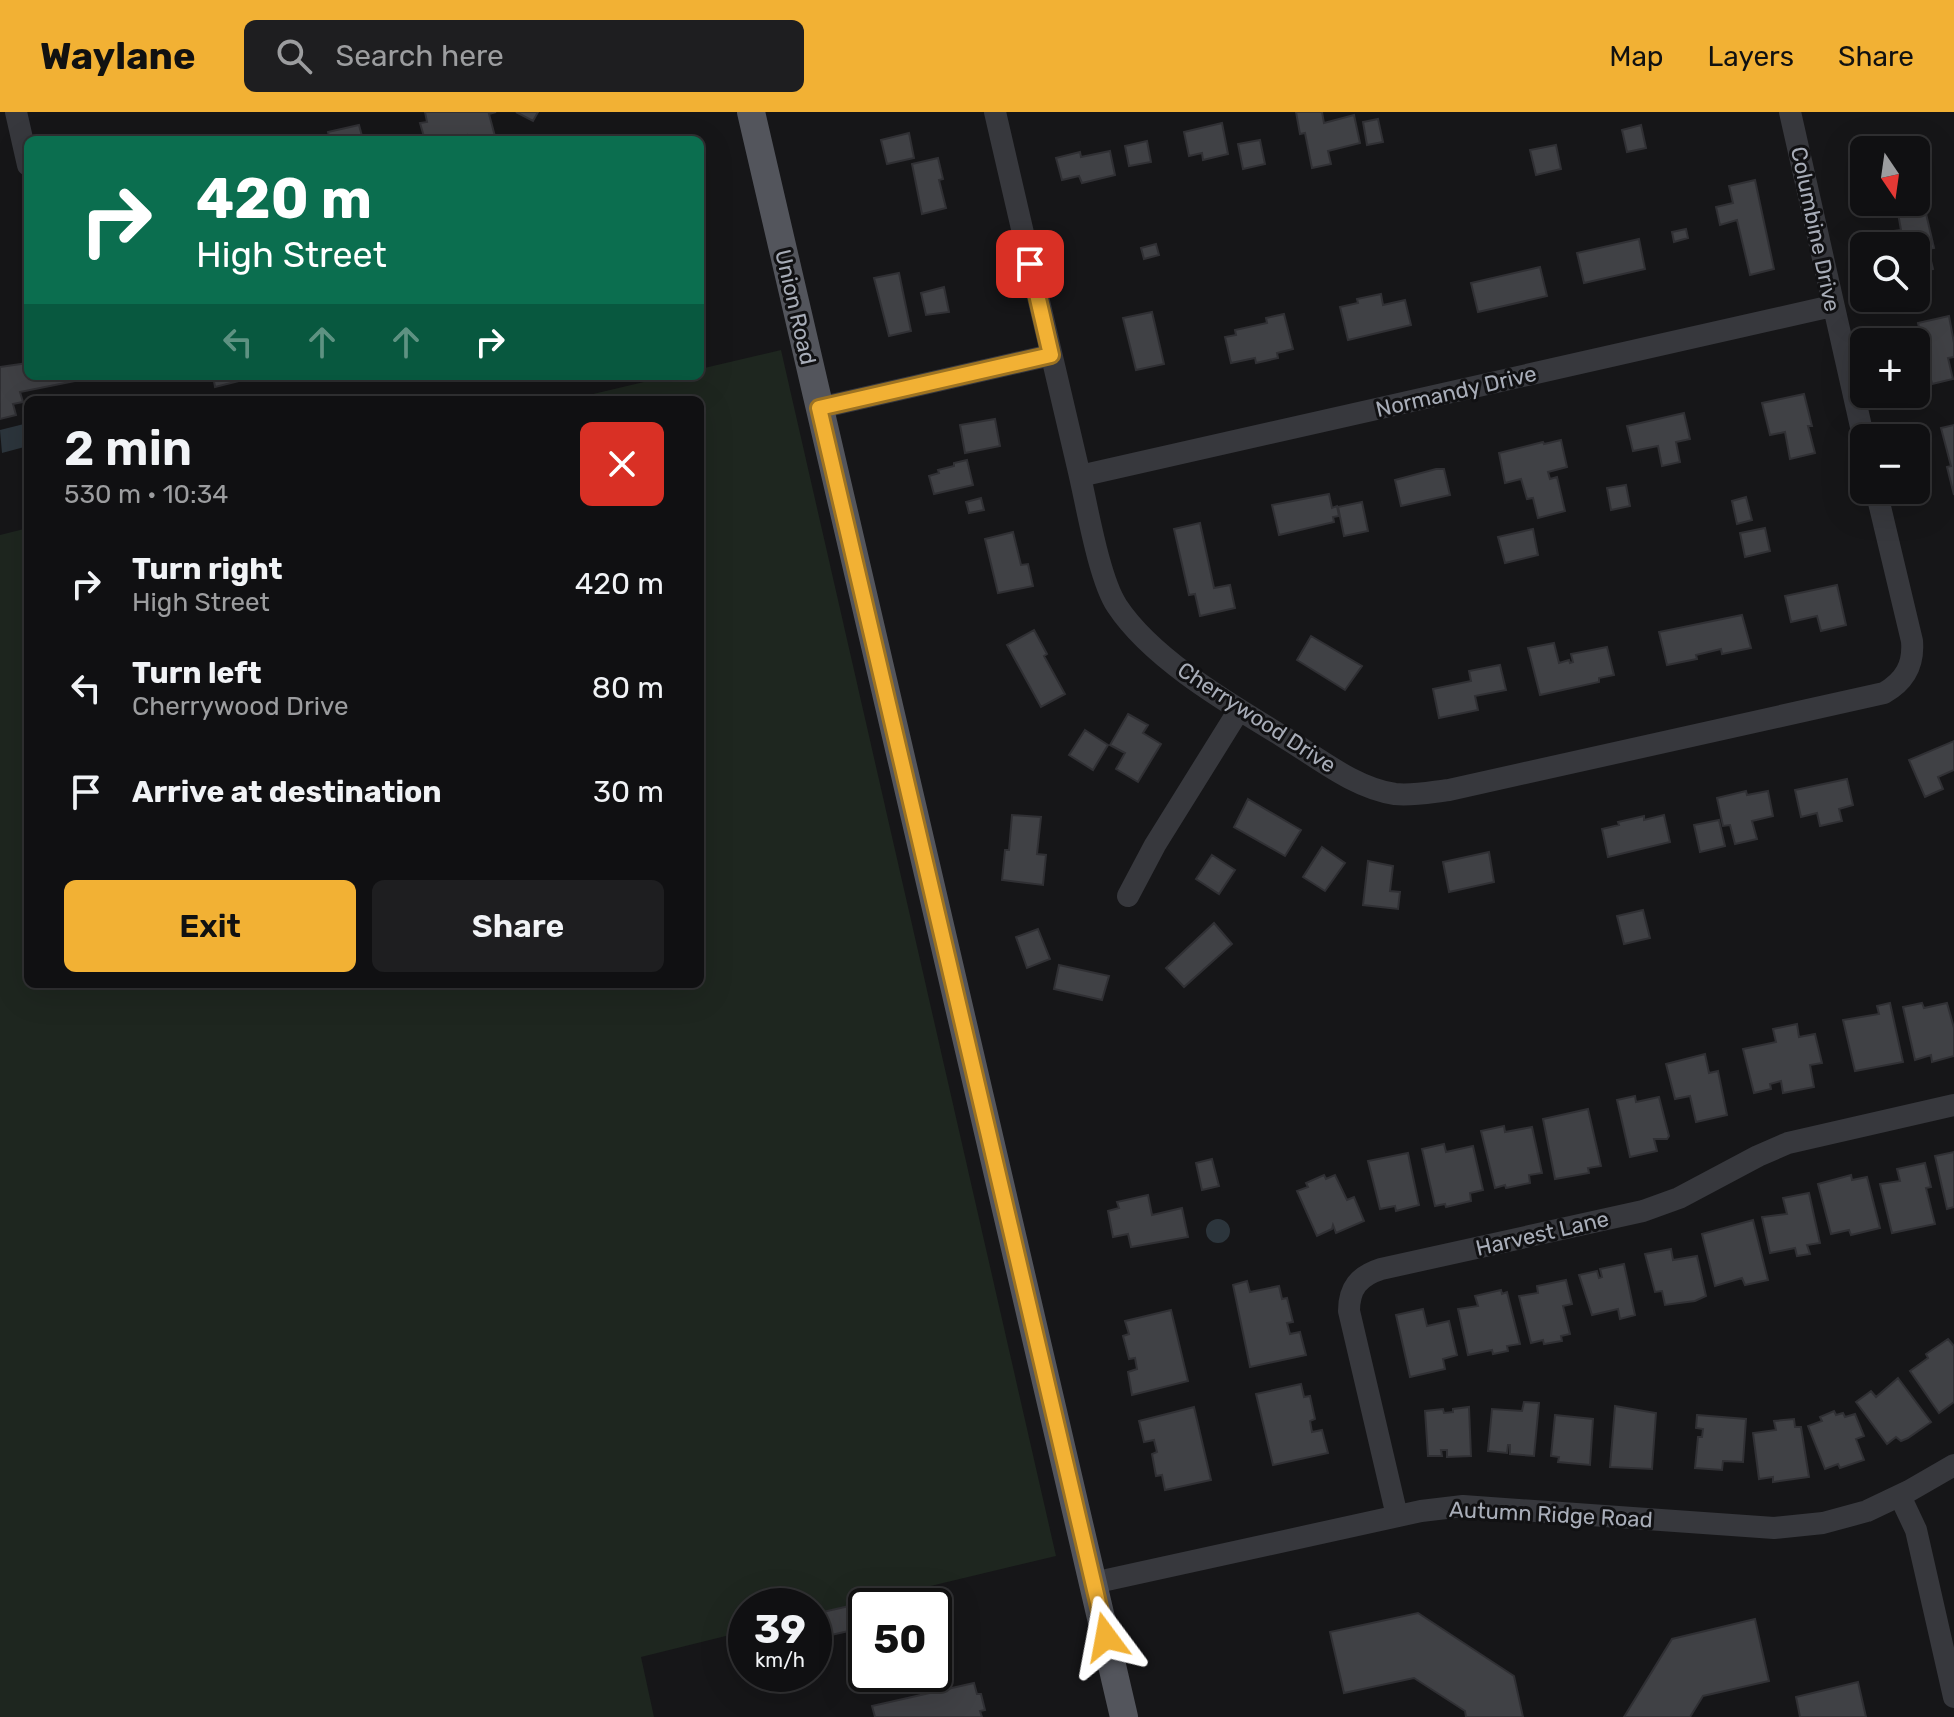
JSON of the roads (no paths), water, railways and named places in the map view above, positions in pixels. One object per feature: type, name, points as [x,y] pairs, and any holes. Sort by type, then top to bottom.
[{"type":"main road","name":"Union Road","points":[[751,112],[1124,1717]]},
{"type":"street","points":[[16,112],[24,147]]},
{"type":"street","name":"Cherrywood Drive","points":[[995,112],[1105,579],[1114,602],[1140,635],[1159,652],[1239,710],[1374,789],[1397,794],[1420,794],[1518,776],[1884,693],[1895,687],[1907,673],[1913,654],[1912,641],[1879,504]]},
{"type":"street","name":"Columbine Drive","points":[[1790,112],[1860,424]]},
{"type":"street","name":"Normandy Drive","points":[[1080,476],[1832,306]]},
{"type":"street","points":[[819,408],[1051,355]]},
{"type":"street","points":[[1128,896],[1155,845],[1239,710]]},
{"type":"street","name":"Harvest Lane","points":[[1397,1516],[1349,1311],[1352,1290],[1359,1280],[1381,1269],[1643,1211],[1679,1198],[1781,1146],[1954,1105]]},
{"type":"street","name":"Autumn Ridge Road","points":[[1093,1583],[1397,1516],[1463,1506],[1774,1528],[1823,1523],[1900,1496],[1954,1465]]},
{"type":"street","points":[[1900,1496],[1916,1530],[1954,1697]]}]
